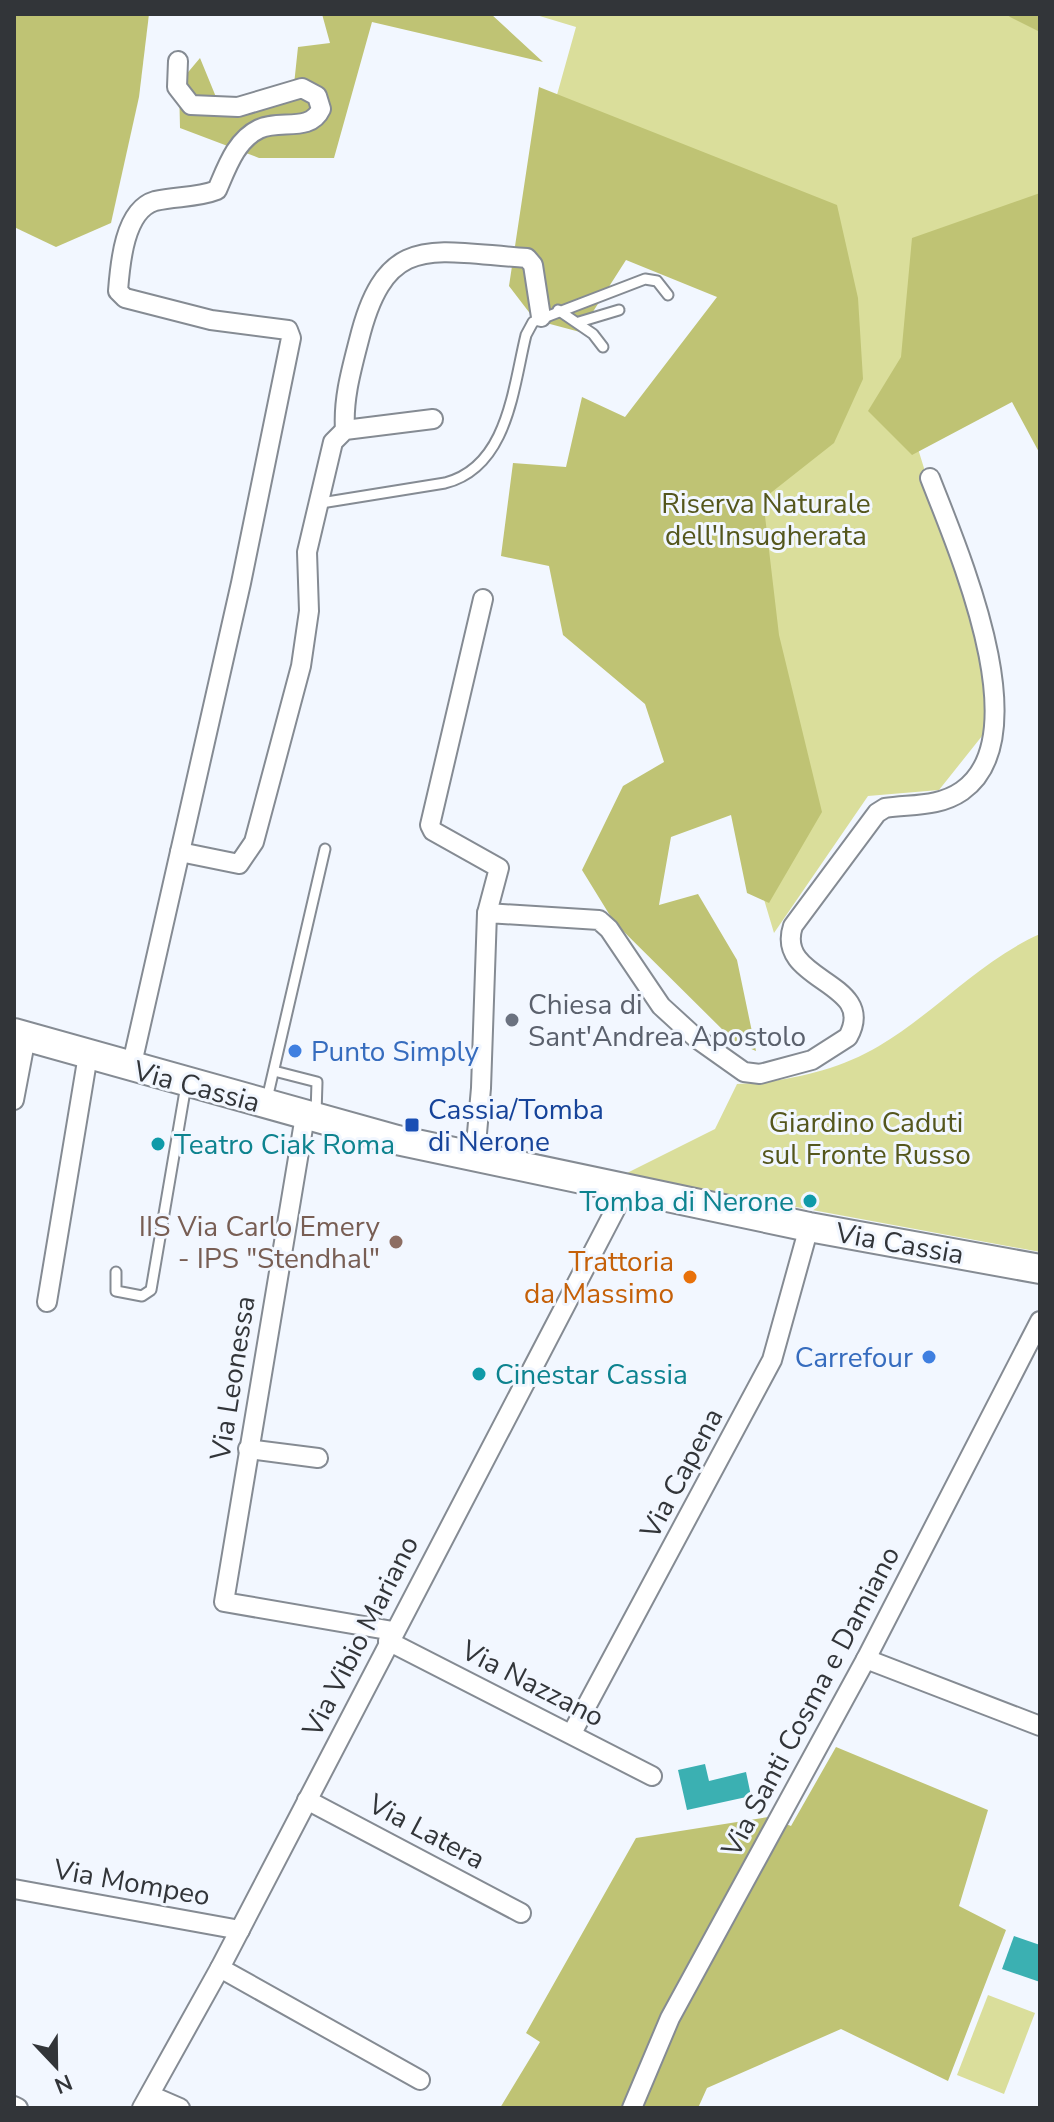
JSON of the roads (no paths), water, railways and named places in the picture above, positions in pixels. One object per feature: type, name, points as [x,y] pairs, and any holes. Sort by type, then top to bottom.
[{"type":"main road","name":"Via Cassia","points":[[20,1035],[310,1117],[475,1156],[809,1227],[1040,1269]]},
{"type":"street","points":[[131,1068],[268,459],[291,338],[288,330],[211,320],[125,298],[118,291],[122,247],[139,212],[151,202],[217,190],[231,157],[247,137],[261,128],[305,124],[317,117],[321,109],[317,96],[302,88],[238,107],[191,105],[177,87],[178,61]]},
{"type":"street","points":[[345,430],[343,405],[369,301],[392,267],[413,255],[437,251],[527,258],[533,265],[550,314]]},
{"type":"street","points":[[180,852],[239,864],[254,842],[301,666],[309,611],[307,552],[333,442],[345,430],[433,419]]},
{"type":"street","points":[[487,913],[599,920],[609,929],[661,1006],[696,1038],[744,1072],[760,1074],[812,1060],[845,1041],[854,1020],[850,1001],[797,959],[790,937],[793,926],[877,813],[892,807],[934,803],[955,795],[978,776],[992,745],[994,690],[991,660],[963,563],[930,478]]},
{"type":"street","points":[[475,1156],[481,1088],[487,913],[499,868],[433,831],[430,825],[483,599]]},
{"type":"street","points":[[14,1100],[20,1035]]},
{"type":"street","points":[[47,1302],[88,1055]]},
{"type":"street","name":"Via Leonessa","points":[[224,1602],[248,1449],[310,1117]]},
{"type":"street","name":"Via Vibio Mariano","points":[[146,2102],[240,1930],[626,1189]]},
{"type":"street","name":"Via Capena","points":[[572,1733],[772,1360],[809,1227]]},
{"type":"street","name":"Via Santi Cosma e Damiano","points":[[632,2108],[670,2018],[866,1659],[1040,1321]]},
{"type":"street","points":[[248,1449],[318,1458]]},
{"type":"street","name":"Via Nazzano","points":[[224,1602],[391,1636],[652,1776]]},
{"type":"street","points":[[866,1659],[1040,1726]]},
{"type":"street","name":"Via Latera","points":[[307,1800],[521,1913]]},
{"type":"street","name":"Via Mompeo","points":[[14,1889],[240,1930]]},
{"type":"street","points":[[220,1968],[420,2080]]},
{"type":"street","points":[[146,2102],[180,2108]]},
{"type":"lane","points":[[321,503],[445,483],[464,475],[500,439],[526,335],[533,322],[645,279],[657,281],[668,295]]},
{"type":"lane","points":[[579,322],[619,310]]},
{"type":"lane","points":[[550,314],[579,322],[603,347]]},
{"type":"lane","points":[[265,1104],[325,849]]},
{"type":"lane","points":[[274,1071],[317,1082],[310,1117]]},
{"type":"lane","points":[[116,1272],[116,1291],[142,1296],[151,1290],[187,1082]]},
{"type":"water","points":[[705,1764],[709,1781],[746,1772],[751,1796],[687,1810],[678,1770]]},
{"type":"water","points":[[1014,1936],[1040,1945],[1040,1982],[1002,1969]]},
{"type":"place","name":"Chiesa di Sant'Andrea Apostolo","points":[[512,1020]]},
{"type":"place","name":"Punto Simply","points":[[295,1051]]},
{"type":"place","name":"Cassia/Tomba di Nerone","points":[[412,1125]]},
{"type":"place","name":"Teatro Ciak Roma","points":[[158,1144]]},
{"type":"place","name":"Tomba di Nerone","points":[[810,1201]]},
{"type":"place","name":"IIS Via Carlo Emery - IPS \"Stendhal\"","points":[[396,1242]]},
{"type":"place","name":"Trattoria da Massimo","points":[[690,1277]]},
{"type":"place","name":"Carrefour","points":[[929,1357]]},
{"type":"place","name":"Cinestar Cassia","points":[[479,1374]]},
{"type":"park label","name":"Riserva Naturale dell'Insugherata","points":[[766,519]]},
{"type":"park label","name":"Giardino Caduti sul Fronte Russo","points":[[866,1138]]}]
